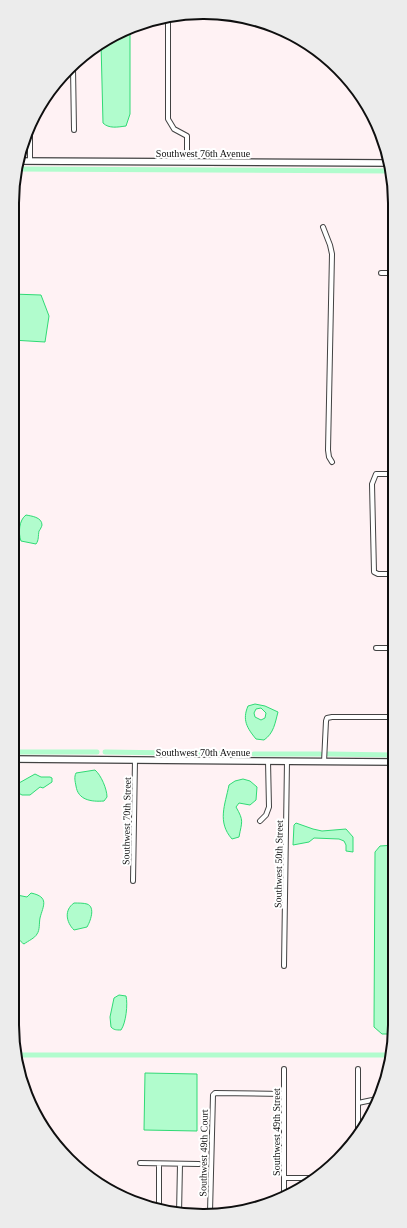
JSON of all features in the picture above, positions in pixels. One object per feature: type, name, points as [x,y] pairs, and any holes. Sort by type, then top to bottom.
[{"type":"street","points":[[168,23],[168,119],[174,129],[187,136],[187,162]]},
{"type":"street","points":[[73,73],[74,130]]},
{"type":"street","points":[[30,141],[30,161]]},
{"type":"street","name":"Southwest 76th Avenue","points":[[24,161],[383,163]]},
{"type":"street","points":[[323,227],[332,254],[328,450],[329,457],[332,462]]},
{"type":"street","points":[[381,273],[388,273]]},
{"type":"street","points":[[388,474],[376,474],[372,484],[374,572],[378,574],[388,574]]},
{"type":"street","points":[[376,648],[388,648]]},
{"type":"street","points":[[324,762],[327,718],[388,717]]},
{"type":"street","name":"Southwest 70th Avenue","points":[[19,759],[388,762]]},
{"type":"street","name":"Southwest 70th Street","points":[[133,881],[135,760]]},
{"type":"street","points":[[260,821],[266,815],[269,807],[268,761]]},
{"type":"street","name":"Southwest 50th Street","points":[[284,966],[287,762]]},
{"type":"street","name":"Southwest 49th Street","points":[[284,1069],[284,1190]]},
{"type":"street","points":[[358,1069],[358,1125]]},
{"type":"street","name":"Southwest 49th Court","points":[[210,1209],[213,1095],[216,1093],[284,1094]]},
{"type":"street","points":[[358,1102],[372,1100]]},
{"type":"street","points":[[140,1163],[199,1164]]},
{"type":"street","points":[[159,1164],[159,1204]]},
{"type":"street","points":[[179,1207],[180,1164]]},
{"type":"street","points":[[284,1178],[306,1178]]},
{"type":"shaded area","points":[[130,34],[130,114],[126,126],[111,127],[103,123],[101,50]]},
{"type":"shaded area","points":[[19,294],[41,295],[49,316],[45,342],[19,340]]},
{"type":"shaded area","points":[[26,515],[36,517],[42,522],[36,544],[21,541],[20,527],[22,520]]},
{"type":"shaded area","points":[[255,704],[265,706],[278,712],[272,731],[264,740],[256,739],[246,724],[245,716],[248,706]],"holes":[[[261,708],[266,713],[265,718],[261,720],[255,717],[254,713],[256,709]]]},
{"type":"shaded area","points":[[95,770],[105,786],[107,797],[104,801],[86,799],[77,791],[75,779],[76,773]]},
{"type":"shaded area","points":[[35,774],[41,777],[52,778],[52,782],[43,788],[40,787],[30,795],[19,793],[19,783]]},
{"type":"shaded area","points":[[243,779],[250,781],[257,787],[256,800],[250,805],[239,803],[236,807],[241,818],[241,824],[239,837],[232,839],[227,833],[223,820],[224,806],[229,785],[235,781]]},
{"type":"shaded area","points":[[296,823],[322,831],[346,829],[353,837],[353,852],[346,851],[344,841],[339,839],[314,838],[309,842],[293,845],[294,825]]},
{"type":"shaded area","points":[[388,845],[388,1034],[382,1034],[374,1027],[375,852],[380,846]]},
{"type":"shaded area","points":[[31,893],[41,897],[44,902],[38,932],[35,937],[24,944],[19,940],[19,895],[27,897]]},
{"type":"shaded area","points":[[74,903],[83,903],[90,906],[92,915],[87,927],[74,930],[71,927],[67,913]]},
{"type":"shaded area","points":[[119,995],[126,996],[127,1008],[123,1027],[121,1030],[115,1030],[111,1027],[110,1017],[114,998]]},
{"type":"shaded area","points":[[145,1073],[197,1074],[197,1131],[144,1130]]},
{"type":"waterway","points":[[23,169],[385,171]]},
{"type":"waterway","points":[[19,752],[97,752]]},
{"type":"waterway","points":[[105,752],[246,754]]},
{"type":"waterway","points":[[254,754],[320,754]]},
{"type":"waterway","points":[[328,754],[388,755]]},
{"type":"waterway","points":[[22,1055],[385,1055]]}]
